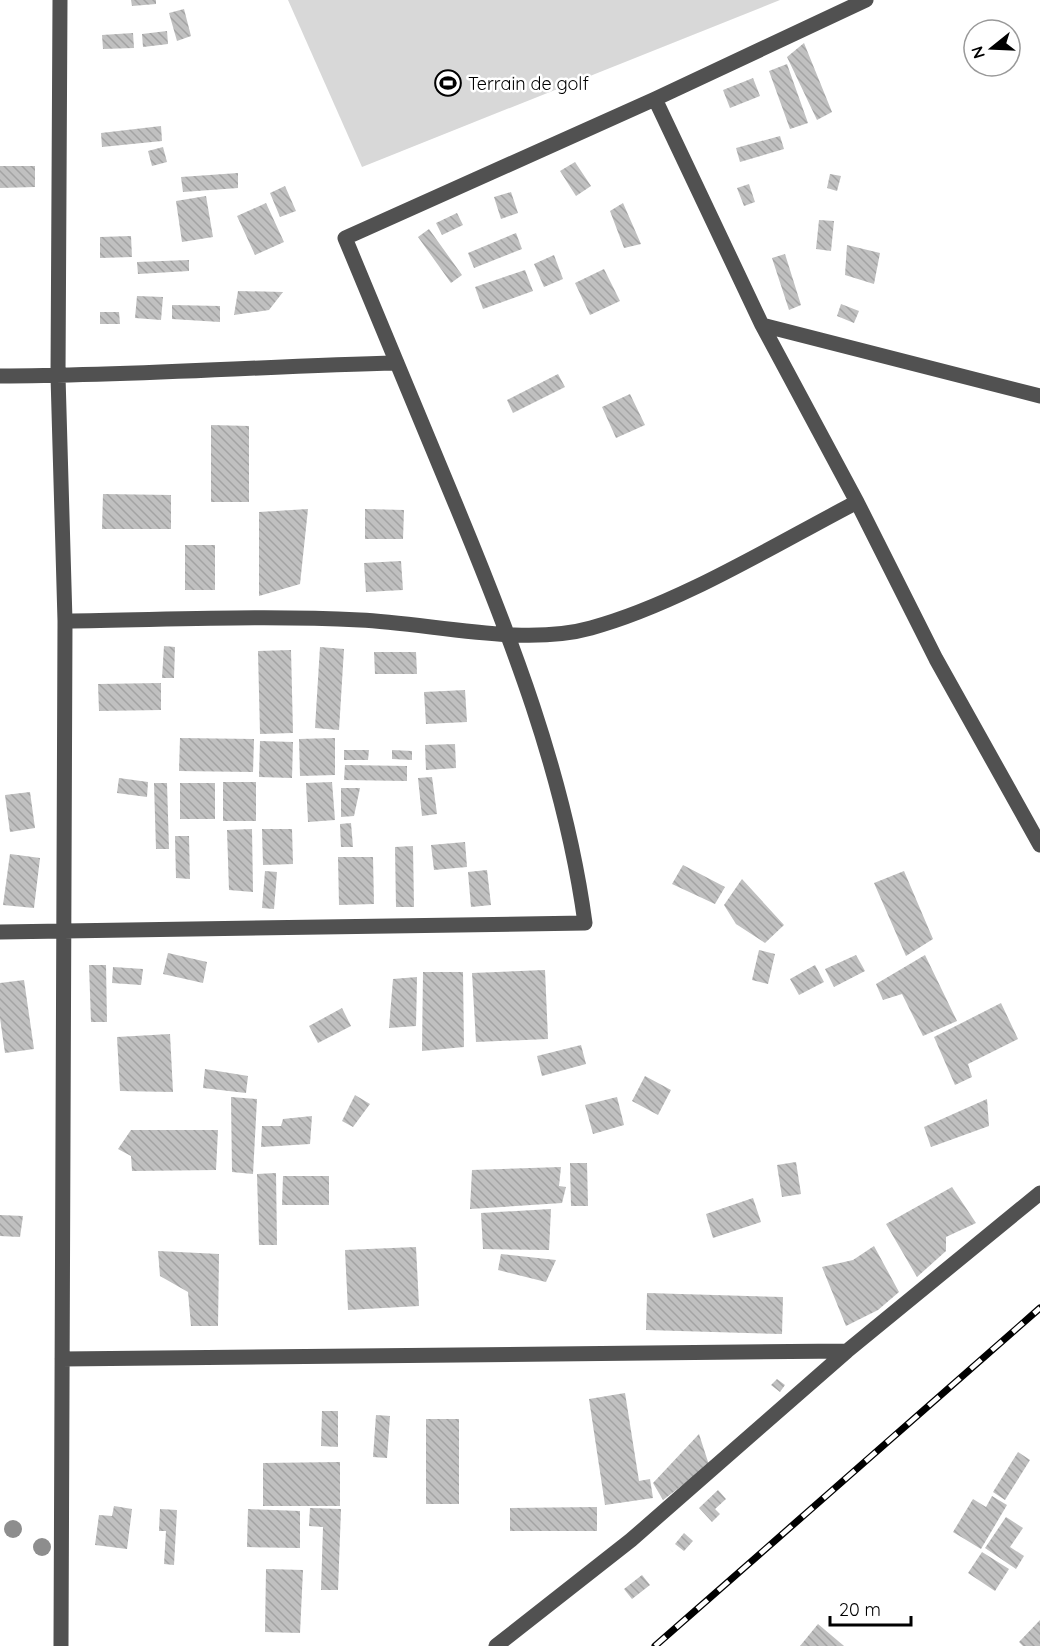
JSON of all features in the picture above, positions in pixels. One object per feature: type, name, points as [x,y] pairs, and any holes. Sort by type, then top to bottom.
[{"type":"street","points":[[60,0],[58,376],[65,621],[61,1646]]},
{"type":"street","points":[[0,932],[63,933],[585,923],[571,840],[542,737],[509,634],[345,238],[655,99],[866,0]]},
{"type":"street","points":[[655,99],[762,326],[857,502],[936,659],[1040,845]]},
{"type":"street","points":[[762,326],[1040,396]]},
{"type":"street","points":[[0,376],[58,376],[256,366],[397,363]]},
{"type":"street","points":[[65,621],[290,618],[362,620],[509,634],[590,629],[655,605],[857,502]]},
{"type":"street","points":[[496,1646],[631,1540],[847,1351],[1040,1193]]},
{"type":"street","points":[[62,1359],[847,1351]]},
{"type":"shaded area","name":"Terrain de golf","points":[[288,0],[780,0],[362,167]]},
{"type":"building","points":[[131,0],[156,0],[156,4],[132,6]]},
{"type":"building","points":[[184,9],[191,36],[177,41],[169,13]]},
{"type":"building","points":[[167,31],[168,44],[143,47],[142,34]]},
{"type":"building","points":[[133,33],[134,48],[103,49],[102,35]]},
{"type":"building","points":[[804,43],[832,112],[817,120],[787,57]]},
{"type":"building","points":[[787,64],[808,123],[790,129],[769,71]]},
{"type":"building","points":[[753,78],[760,96],[730,108],[723,90]]},
{"type":"building","points":[[161,126],[162,141],[102,147],[101,133]]},
{"type":"building","points":[[780,136],[784,149],[740,162],[736,148]]},
{"type":"building","points":[[163,147],[167,162],[152,166],[148,151]]},
{"type":"building","points":[[575,162],[591,186],[576,196],[560,171]]},
{"type":"building","points":[[0,166],[35,166],[35,187],[0,188]]},
{"type":"building","points":[[238,173],[238,188],[183,192],[181,177]]},
{"type":"building","points":[[830,174],[841,176],[837,191],[827,188]]},
{"type":"building","points":[[749,184],[755,202],[744,206],[737,188]]},
{"type":"building","points":[[285,186],[296,211],[280,217],[270,193]]},
{"type":"building","points":[[511,192],[518,213],[501,219],[494,197]]},
{"type":"building","points":[[206,196],[213,237],[182,242],[176,201]]},
{"type":"building","points":[[266,203],[284,242],[255,255],[237,216]]},
{"type":"building","points":[[623,203],[641,244],[624,248],[610,211]]},
{"type":"building","points":[[457,213],[463,225],[442,235],[436,223]]},
{"type":"building","points":[[819,220],[834,221],[831,251],[816,249]]},
{"type":"building","points":[[429,229],[462,275],[451,283],[418,237]]},
{"type":"building","points":[[516,233],[522,249],[474,268],[468,253]]},
{"type":"building","points":[[131,236],[132,257],[100,258],[100,237]]},
{"type":"building","points":[[847,245],[880,253],[874,284],[845,275]]},
{"type":"building","points":[[785,254],[801,305],[789,310],[772,258]]},
{"type":"building","points":[[554,255],[563,279],[544,287],[534,264]]},
{"type":"building","points":[[189,260],[189,271],[138,274],[137,262]]},
{"type":"building","points":[[604,269],[620,301],[590,315],[575,283]]},
{"type":"building","points":[[525,270],[533,291],[483,309],[475,287]]},
{"type":"building","points":[[238,291],[283,292],[269,310],[234,315]]},
{"type":"building","points":[[137,296],[163,297],[161,320],[135,318]]},
{"type":"building","points":[[841,304],[859,311],[854,323],[837,316]]},
{"type":"building","points":[[172,305],[220,306],[220,322],[172,319]]},
{"type":"building","points":[[100,312],[119,312],[120,324],[100,324]]},
{"type":"building","points":[[558,374],[565,387],[513,413],[507,400]]},
{"type":"building","points":[[630,394],[645,425],[616,438],[602,407]]},
{"type":"building","points":[[211,425],[249,426],[249,502],[211,502]]},
{"type":"building","points":[[103,494],[171,495],[171,529],[102,529]]},
{"type":"building","points":[[308,509],[300,584],[259,596],[259,512]]},
{"type":"building","points":[[365,509],[404,510],[403,539],[365,539]]},
{"type":"building","points":[[185,545],[215,545],[215,590],[185,590]]},
{"type":"building","points":[[401,561],[403,590],[366,592],[364,563]]},
{"type":"building","points":[[164,646],[175,647],[174,678],[162,678]]},
{"type":"building","points":[[320,647],[344,649],[339,730],[315,728]]},
{"type":"building","points":[[291,650],[293,733],[260,734],[258,651]]},
{"type":"building","points":[[374,652],[416,652],[417,674],[375,674]]},
{"type":"building","points":[[161,683],[161,710],[99,711],[98,684]]},
{"type":"building","points":[[465,690],[467,722],[426,724],[424,692]]},
{"type":"building","points":[[180,738],[254,739],[253,772],[179,771]]},
{"type":"building","points":[[335,738],[335,775],[300,776],[299,739]]},
{"type":"building","points":[[260,741],[293,742],[292,778],[259,777]]},
{"type":"building","points":[[455,744],[456,768],[426,770],[425,745]]},
{"type":"building","points":[[344,750],[369,750],[368,760],[344,760]]},
{"type":"building","points":[[392,750],[412,751],[412,760],[392,759]]},
{"type":"building","points":[[345,765],[407,766],[407,781],[344,780]]},
{"type":"building","points":[[432,777],[437,814],[422,816],[418,778]]},
{"type":"building","points":[[119,778],[148,782],[147,797],[117,793]]},
{"type":"building","points":[[223,782],[256,782],[256,821],[223,821]]},
{"type":"building","points":[[332,782],[335,820],[308,822],[306,783]]},
{"type":"building","points":[[154,783],[167,783],[169,849],[156,849]]},
{"type":"building","points":[[180,783],[215,783],[215,819],[180,819]]},
{"type":"building","points":[[341,788],[360,788],[354,816],[341,817]]},
{"type":"building","points":[[30,792],[35,828],[10,832],[5,795]]},
{"type":"building","points":[[351,823],[353,847],[341,847],[340,824]]},
{"type":"building","points":[[252,829],[253,892],[229,890],[227,830]]},
{"type":"building","points":[[262,829],[292,829],[293,864],[263,865]]},
{"type":"building","points":[[175,836],[189,836],[190,879],[176,878]]},
{"type":"building","points":[[465,842],[467,867],[434,870],[431,845]]},
{"type":"building","points":[[413,846],[414,907],[396,907],[395,847]]},
{"type":"building","points":[[10,854],[40,858],[34,908],[3,905]]},
{"type":"building","points":[[338,857],[373,857],[374,904],[339,905]]},
{"type":"building","points":[[683,865],[725,887],[715,904],[672,884]]},
{"type":"building","points":[[487,870],[491,905],[471,907],[468,872]]},
{"type":"building","points":[[265,871],[277,872],[274,909],[262,908]]},
{"type":"building","points":[[904,871],[933,939],[906,956],[874,883]]},
{"type":"building","points":[[742,879],[784,925],[765,943],[736,924],[724,905]]},
{"type":"building","points":[[759,950],[775,954],[768,984],[752,980]]},
{"type":"building","points":[[168,953],[207,962],[203,983],[163,974]]},
{"type":"building","points":[[856,955],[865,971],[834,987],[825,969]]},
{"type":"building","points":[[925,955],[957,1021],[923,1036],[902,994],[883,1000],[876,984]]},
{"type":"building","points":[[89,965],[106,965],[107,1022],[91,1022]]},
{"type":"building","points":[[815,965],[824,982],[799,995],[790,979]]},
{"type":"building","points":[[113,967],[143,969],[141,985],[112,983]]},
{"type":"building","points":[[545,970],[548,1039],[476,1042],[472,973]]},
{"type":"building","points":[[423,972],[463,972],[464,1047],[422,1051]]},
{"type":"building","points":[[417,977],[416,1026],[389,1028],[393,979]]},
{"type":"building","points":[[24,980],[34,1049],[5,1053],[0,1018],[0,983]]},
{"type":"building","points":[[1001,1003],[1018,1039],[968,1064],[972,1077],[955,1085],[934,1037]]},
{"type":"building","points":[[342,1008],[351,1026],[318,1043],[309,1026]]},
{"type":"building","points":[[170,1034],[173,1092],[120,1091],[117,1037]]},
{"type":"building","points":[[581,1045],[586,1064],[542,1076],[537,1056]]},
{"type":"building","points":[[205,1069],[248,1076],[246,1093],[203,1088]]},
{"type":"building","points":[[645,1076],[671,1090],[658,1115],[632,1101]]},
{"type":"building","points":[[355,1095],[370,1104],[353,1127],[342,1121]]},
{"type":"building","points":[[231,1097],[257,1099],[253,1174],[232,1172]]},
{"type":"building","points":[[617,1097],[624,1125],[593,1134],[585,1105]]},
{"type":"building","points":[[987,1099],[989,1126],[931,1147],[924,1127]]},
{"type":"building","points":[[312,1116],[310,1144],[261,1147],[262,1126],[281,1126],[283,1119]]},
{"type":"building","points":[[131,1130],[218,1130],[216,1170],[132,1171],[131,1156],[118,1149]]},
{"type":"building","points":[[796,1162],[801,1194],[782,1197],[777,1165]]},
{"type":"building","points":[[570,1163],[587,1163],[588,1206],[571,1206]]},
{"type":"building","points":[[561,1167],[559,1186],[566,1187],[562,1203],[470,1209],[472,1170]]},
{"type":"building","points":[[276,1173],[277,1245],[259,1245],[257,1174]]},
{"type":"building","points":[[283,1176],[329,1176],[329,1205],[282,1205]]},
{"type":"building","points":[[952,1187],[976,1223],[946,1237],[946,1251],[917,1277],[886,1224]]},
{"type":"building","points":[[753,1198],[761,1222],[713,1238],[706,1214]]},
{"type":"building","points":[[551,1209],[549,1250],[483,1249],[481,1213]]},
{"type":"building","points":[[0,1215],[23,1216],[20,1237],[0,1236]]},
{"type":"building","points":[[874,1246],[899,1292],[878,1310],[846,1326],[822,1267],[853,1260]]},
{"type":"building","points":[[416,1247],[419,1306],[348,1310],[345,1250]]},
{"type":"building","points":[[158,1251],[219,1254],[218,1326],[191,1326],[188,1292],[160,1276]]},
{"type":"building","points":[[501,1254],[556,1260],[546,1282],[498,1270]]},
{"type":"building","points":[[647,1293],[783,1297],[782,1334],[646,1330]]},
{"type":"building","points":[[777,1379],[785,1385],[780,1392],[771,1385]]},
{"type":"building","points":[[625,1393],[639,1481],[650,1479],[653,1498],[605,1505],[589,1399]]},
{"type":"building","points":[[322,1411],[338,1411],[338,1447],[321,1446]]},
{"type":"building","points":[[376,1415],[390,1416],[387,1458],[373,1457]]},
{"type":"building","points":[[426,1419],[459,1419],[459,1504],[426,1504]]},
{"type":"building","points":[[699,1434],[709,1465],[663,1500],[653,1483]]},
{"type":"building","points":[[1018,1452],[1030,1460],[1005,1500],[993,1492]]},
{"type":"building","points":[[340,1462],[340,1506],[263,1506],[263,1463]]},
{"type":"building","points":[[718,1490],[726,1499],[715,1509],[720,1514],[712,1522],[699,1508]]},
{"type":"building","points":[[992,1496],[1007,1505],[981,1549],[953,1532],[973,1499],[986,1507]]},
{"type":"building","points":[[114,1506],[132,1509],[127,1549],[95,1545],[99,1515],[112,1516]]},
{"type":"building","points":[[597,1507],[597,1531],[510,1531],[510,1508]]},
{"type":"building","points":[[310,1508],[341,1509],[338,1590],[321,1590],[323,1527],[309,1526]]},
{"type":"building","points":[[160,1509],[177,1510],[174,1565],[164,1564],[166,1531],[159,1531]]},
{"type":"building","points":[[248,1509],[300,1511],[300,1548],[247,1547]]},
{"type":"building","points":[[1006,1517],[1023,1528],[1010,1547],[1024,1556],[1016,1569],[985,1548]]},
{"type":"building","points":[[684,1533],[693,1541],[684,1551],[675,1544]]},
{"type":"building","points":[[982,1552],[1009,1569],[995,1591],[968,1573]]},
{"type":"building","points":[[266,1569],[303,1570],[300,1633],[265,1632]]},
{"type":"building","points":[[642,1575],[650,1585],[632,1599],[624,1589]]},
{"type":"building","points":[[1040,1620],[1040,1646],[1023,1646],[1019,1642]]},
{"type":"building","points":[[818,1624],[844,1646],[800,1646]]},
{"type":"railway","points":[[655,1646],[1040,1308]]},
{"type":"place","name":"Terrain de golf","points":[[448,83]]}]
